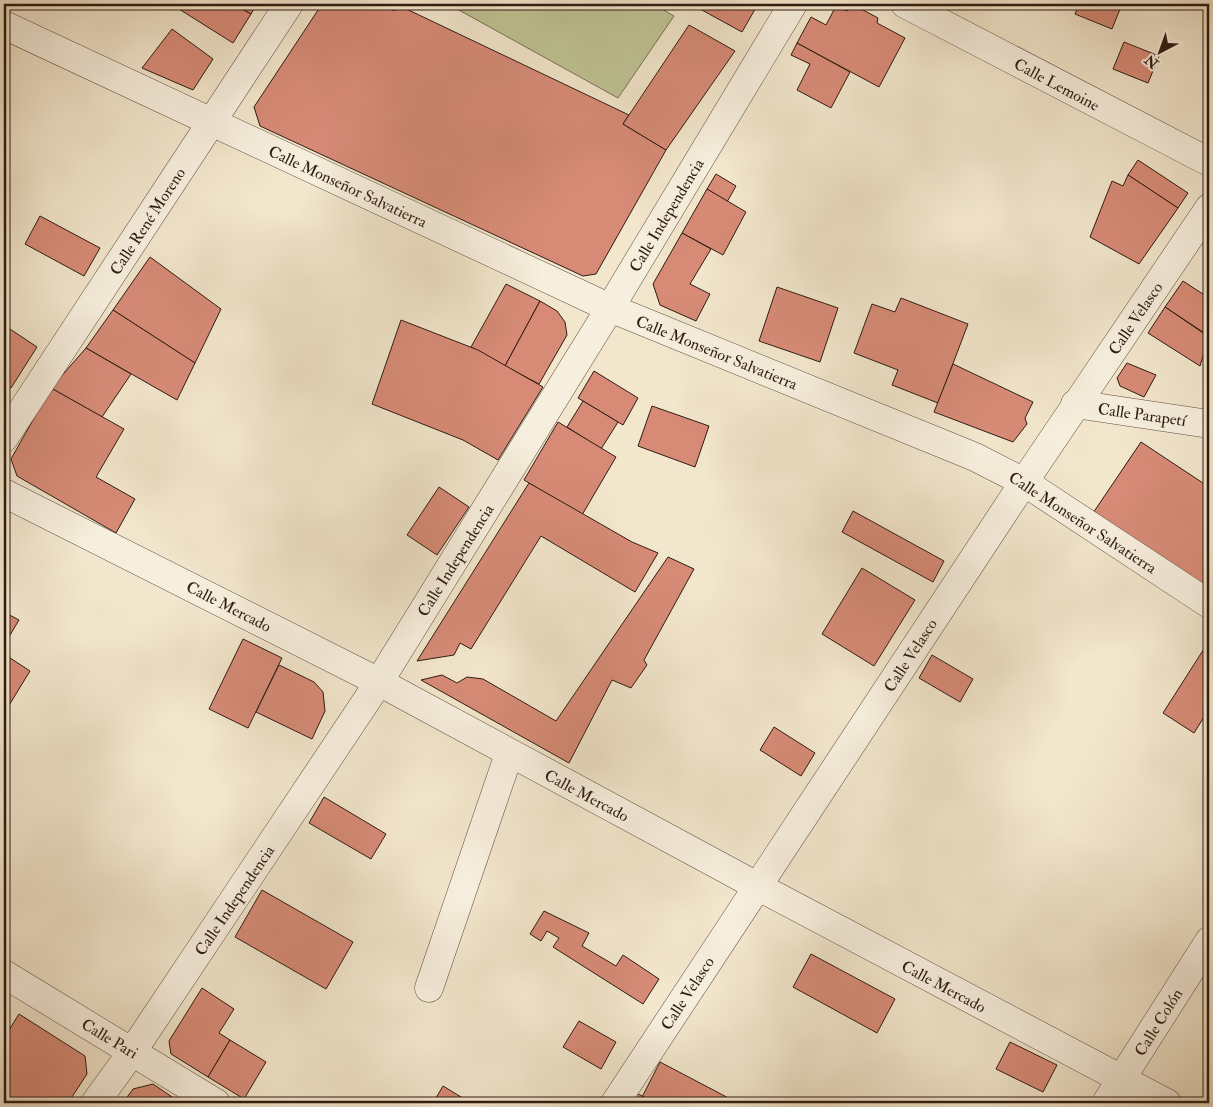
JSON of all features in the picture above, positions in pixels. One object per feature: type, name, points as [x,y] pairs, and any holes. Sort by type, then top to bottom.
[{"type":"street","name":"Calle René Moreno","points":[[4,438],[289,4]]},
{"type":"street","name":"Calle Independencia","points":[[95,1103],[132,1052],[379,682],[610,308],[793,4]]},
{"type":"street","name":"Calle Lemoine","points":[[905,4],[1209,162]]},
{"type":"street","name":"Calle Monseñor Salvatierra","points":[[4,25],[610,308],[975,457],[1024,482],[1209,604]]},
{"type":"street","name":"Calle Velasco","points":[[615,1103],[1075,404],[1209,208]]},
{"type":"street","name":"Calle Parapetí","points":[[1075,404],[1209,424]]},
{"type":"street","name":"Calle Mercado","points":[[4,493],[379,682],[509,754],[1167,1103]]},
{"type":"street","points":[[429,988],[509,754]]},
{"type":"street","name":"Calle Colón","points":[[1106,1103],[1209,941]]},
{"type":"street","name":"Calle Pari","points":[[4,974],[216,1103]]},
{"type":"green space","points":[[448,4],[653,4],[674,16],[618,98]]},
{"type":"building","points":[[171,4],[234,4],[251,14],[233,43]]},
{"type":"building","points":[[234,4],[257,4],[251,14]]},
{"type":"building","points":[[322,4],[385,4],[394,11],[398,5],[629,115],[623,124],[666,150],[596,274],[583,276],[260,126],[254,107]]},
{"type":"building","points":[[691,4],[758,4],[742,32]]},
{"type":"building","points":[[852,4],[878,18],[877,23],[905,38],[879,87],[797,43],[811,17],[826,25],[836,6],[847,11]]},
{"type":"building","points":[[1079,4],[1122,4],[1112,29],[1075,14]]},
{"type":"building","points":[[689,25],[735,51],[666,150],[623,124]]},
{"type":"building","points":[[172,29],[213,59],[193,90],[142,68]]},
{"type":"building","points":[[1124,42],[1159,56],[1148,83],[1113,69]]},
{"type":"building","points":[[797,43],[850,72],[831,108],[797,90],[810,64],[791,55]]},
{"type":"building","points":[[1138,160],[1188,193],[1178,208],[1128,175]]},
{"type":"building","points":[[716,174],[736,186],[727,202],[707,189]]},
{"type":"building","points":[[1128,175],[1178,208],[1139,264],[1090,237],[1112,181],[1123,186]]},
{"type":"building","points":[[707,189],[746,212],[723,255],[682,233]]},
{"type":"building","points":[[40,216],[100,248],[84,276],[25,244]]},
{"type":"building","points":[[682,233],[711,249],[690,284],[710,294],[696,321],[660,305],[653,284]]},
{"type":"building","points":[[150,257],[221,309],[195,363],[113,310]]},
{"type":"building","points":[[1183,281],[1209,298],[1209,323],[1203,332],[1165,307]]},
{"type":"building","points":[[506,284],[540,301],[505,366],[471,347]]},
{"type":"building","points":[[777,287],[838,308],[820,362],[759,341]]},
{"type":"building","points":[[901,298],[968,324],[938,403],[892,385],[898,370],[854,353],[872,304],[895,312]]},
{"type":"building","points":[[540,301],[557,311],[565,322],[567,335],[539,384],[505,366]]},
{"type":"building","points":[[1165,307],[1209,337],[1200,366],[1148,333]]},
{"type":"building","points":[[113,310],[195,363],[177,400],[86,348]]},
{"type":"building","points":[[401,320],[478,350],[543,387],[498,460],[463,440],[372,404]]},
{"type":"building","points":[[4,325],[37,347],[11,388],[4,383]]},
{"type":"building","points":[[86,348],[131,374],[102,417],[51,388]]},
{"type":"building","points":[[1127,363],[1156,375],[1144,397],[1120,386],[1117,378]]},
{"type":"building","points":[[953,364],[1033,402],[1025,418],[1027,424],[1013,442],[934,412]]},
{"type":"building","points":[[594,371],[638,398],[623,425],[578,398]]},
{"type":"building","points":[[51,388],[124,429],[96,477],[135,499],[116,533],[17,476],[11,459]]},
{"type":"building","points":[[583,401],[618,422],[601,449],[567,427]]},
{"type":"building","points":[[652,406],[709,426],[695,467],[638,446]]},
{"type":"building","points":[[558,422],[616,457],[582,515],[524,480]]},
{"type":"building","points":[[1141,442],[1209,487],[1209,592],[1091,516]]},
{"type":"building","points":[[529,483],[632,542],[658,553],[635,592],[541,536],[471,649],[460,643],[454,655],[417,661]]},
{"type":"building","points":[[439,487],[469,507],[437,555],[407,535]]},
{"type":"building","points":[[853,511],[944,561],[933,582],[842,532]]},
{"type":"building","points":[[668,557],[694,569],[644,660],[647,665],[631,688],[612,680],[569,763],[421,680],[442,675],[457,683],[467,677],[483,679],[556,721]]},
{"type":"building","points":[[862,568],[915,600],[874,666],[822,634]]},
{"type":"building","points":[[4,612],[19,620],[4,645]]},
{"type":"building","points":[[243,639],[282,658],[248,728],[209,709]]},
{"type":"building","points":[[1209,641],[1209,709],[1194,733],[1163,713]]},
{"type":"building","points":[[4,654],[30,671],[8,707],[4,705]]},
{"type":"building","points":[[932,655],[973,679],[960,702],[919,678]]},
{"type":"building","points":[[279,665],[314,682],[323,692],[325,711],[312,739],[256,712]]},
{"type":"building","points":[[774,727],[815,753],[801,776],[760,750]]},
{"type":"building","points":[[324,797],[386,834],[371,859],[309,823]]},
{"type":"building","points":[[262,890],[353,942],[326,989],[235,937]]},
{"type":"building","points":[[544,911],[589,933],[582,946],[616,966],[623,955],[659,979],[643,1004],[553,947],[559,938],[547,931],[541,941],[530,934]]},
{"type":"building","points":[[811,954],[895,999],[877,1033],[793,987]]},
{"type":"building","points":[[202,988],[234,1009],[219,1033],[230,1040],[208,1077],[171,1054],[169,1041]]},
{"type":"building","points":[[19,1014],[85,1056],[87,1074],[68,1103],[4,1103],[4,1038]]},
{"type":"building","points":[[579,1021],[616,1042],[601,1069],[563,1047]]},
{"type":"building","points":[[230,1040],[266,1062],[244,1099],[208,1077]]},
{"type":"building","points":[[1010,1042],[1057,1065],[1043,1092],[996,1069]]},
{"type":"building","points":[[660,1062],[738,1103],[655,1103],[642,1097]]},
{"type":"building","points":[[153,1084],[181,1103],[123,1103],[133,1089]]},
{"type":"building","points":[[443,1086],[471,1103],[433,1103]]},
{"type":"building","points":[[629,1089],[655,1103],[621,1103]]}]
